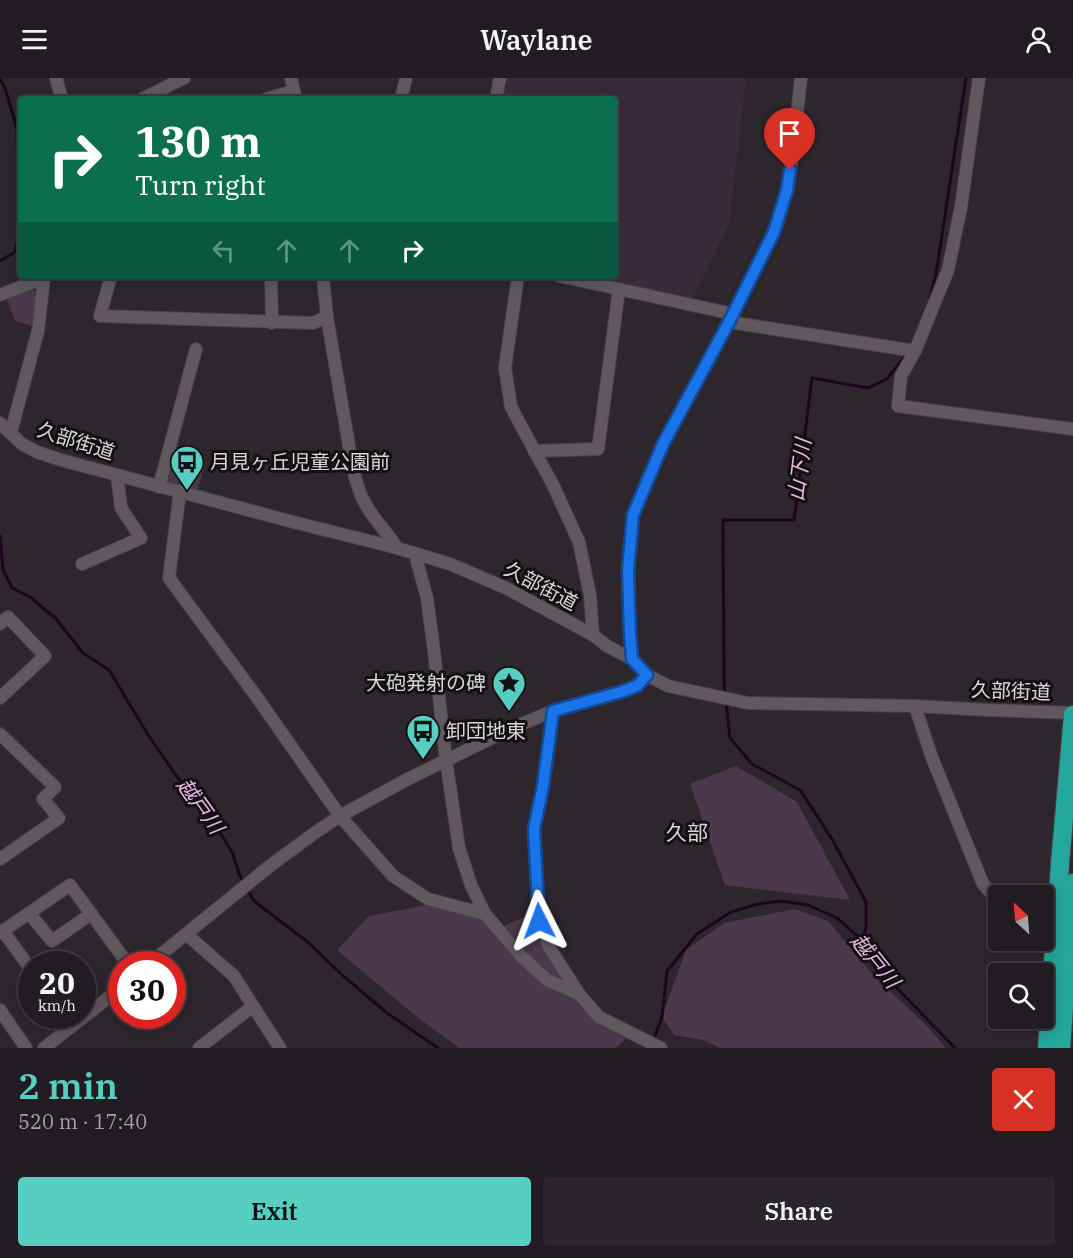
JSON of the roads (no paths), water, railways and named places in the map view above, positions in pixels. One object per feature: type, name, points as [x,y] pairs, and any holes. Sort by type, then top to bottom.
[{"type":"highway","points":[[1047,1048],[1073,714]]},
{"type":"highway","points":[[1061,1048],[1073,883]]},
{"type":"street","points":[[56,78],[61,96]]},
{"type":"street","points":[[148,96],[184,78]]},
{"type":"street","points":[[402,96],[406,78]]},
{"type":"street","points":[[497,96],[500,78]]},
{"type":"street","points":[[632,659],[628,570],[633,515],[663,444],[774,232],[784,200],[793,150],[801,78]]},
{"type":"street","points":[[979,78],[961,207],[948,270],[915,351],[901,376],[898,405],[1073,429]]},
{"type":"street","points":[[274,96],[294,89]]},
{"type":"street","points":[[0,294],[41,279]]},
{"type":"street","points":[[11,432],[38,331],[44,279]]},
{"type":"street","points":[[110,279],[100,316],[272,323],[313,323],[327,317]]},
{"type":"street","points":[[271,279],[272,323]]},
{"type":"street","points":[[323,279],[327,317],[357,487],[367,507],[397,548]]},
{"type":"street","points":[[518,279],[505,368],[511,407],[553,485],[579,542],[590,595],[593,635]]},
{"type":"street","points":[[574,279],[731,318],[915,351]]},
{"type":"street","points":[[534,451],[598,449],[619,289]]},
{"type":"street","points":[[159,487],[196,350]]},
{"type":"street","name":"久部街道","points":[[0,423],[22,444],[61,460],[450,564],[497,584],[593,635],[632,659],[647,675],[669,686],[748,703],[915,706],[1073,714]]},
{"type":"street","points":[[82,564],[141,538],[121,508],[117,476]]},
{"type":"street","points":[[180,491],[169,578],[256,696],[340,816],[393,876],[428,898],[485,914]]},
{"type":"street","points":[[414,554],[427,598],[459,848],[471,885],[485,914],[522,957],[547,980],[579,994]]},
{"type":"street","points":[[0,624],[8,617],[45,656],[0,698]]},
{"type":"street","points":[[165,951],[259,874],[340,816],[519,724],[553,711],[637,686],[647,675]]},
{"type":"street","points":[[915,706],[931,755],[982,884],[988,890]]},
{"type":"street","points":[[553,711],[543,786],[534,829],[539,921],[549,947],[579,994],[599,1017],[661,1048]]},
{"type":"street","points":[[0,734],[55,787],[43,799],[59,819],[0,860]]},
{"type":"street","points":[[18,953],[2,932],[70,885],[118,951]]},
{"type":"street","points":[[29,913],[51,941],[91,914]]},
{"type":"street","points":[[186,934],[234,976],[280,1048]]},
{"type":"street","points":[[96,1008],[108,998]]},
{"type":"street","points":[[199,1048],[253,1006]]},
{"type":"street","points":[[0,1010],[26,1048]]},
{"type":"street","points":[[44,1048],[70,1029]]},
{"type":"waterway","name":"山下川","points":[[930,298],[936,274],[966,78]]},
{"type":"waterway","name":"越戸川","points":[[0,79],[5,88],[17,129],[18,182]]},
{"type":"waterway","name":"越戸川","points":[[0,261],[15,252],[18,239]]},
{"type":"waterway","name":"山下川","points":[[725,695],[723,520],[794,520],[812,378],[868,388],[887,379],[906,355]]},
{"type":"waterway","name":"越戸川","points":[[0,536],[3,569],[12,588],[30,597],[56,619],[83,653],[109,670],[148,735],[178,778],[212,819],[233,854],[244,883]]},
{"type":"waterway","name":"山下川","points":[[726,702],[730,738],[752,764],[800,790],[832,839],[866,902],[866,928],[862,940]]},
{"type":"waterway","name":"越戸川","points":[[247,889],[254,901],[309,943],[387,1013],[438,1048]]},
{"type":"waterway","name":"越戸川","points":[[653,1041],[662,1017],[667,971],[697,934],[731,912],[758,904],[781,901],[808,905],[837,918],[862,940],[891,982],[955,1048]]},
{"type":"place","name":"月見ヶ丘児童公園前","points":[[187,491]]},
{"type":"place","name":"大砲発射の碑","points":[[509,712]]},
{"type":"place","name":"卸団地東","points":[[423,760]]},
{"type":"district","name":"久部","points":[[687,833]]}]
